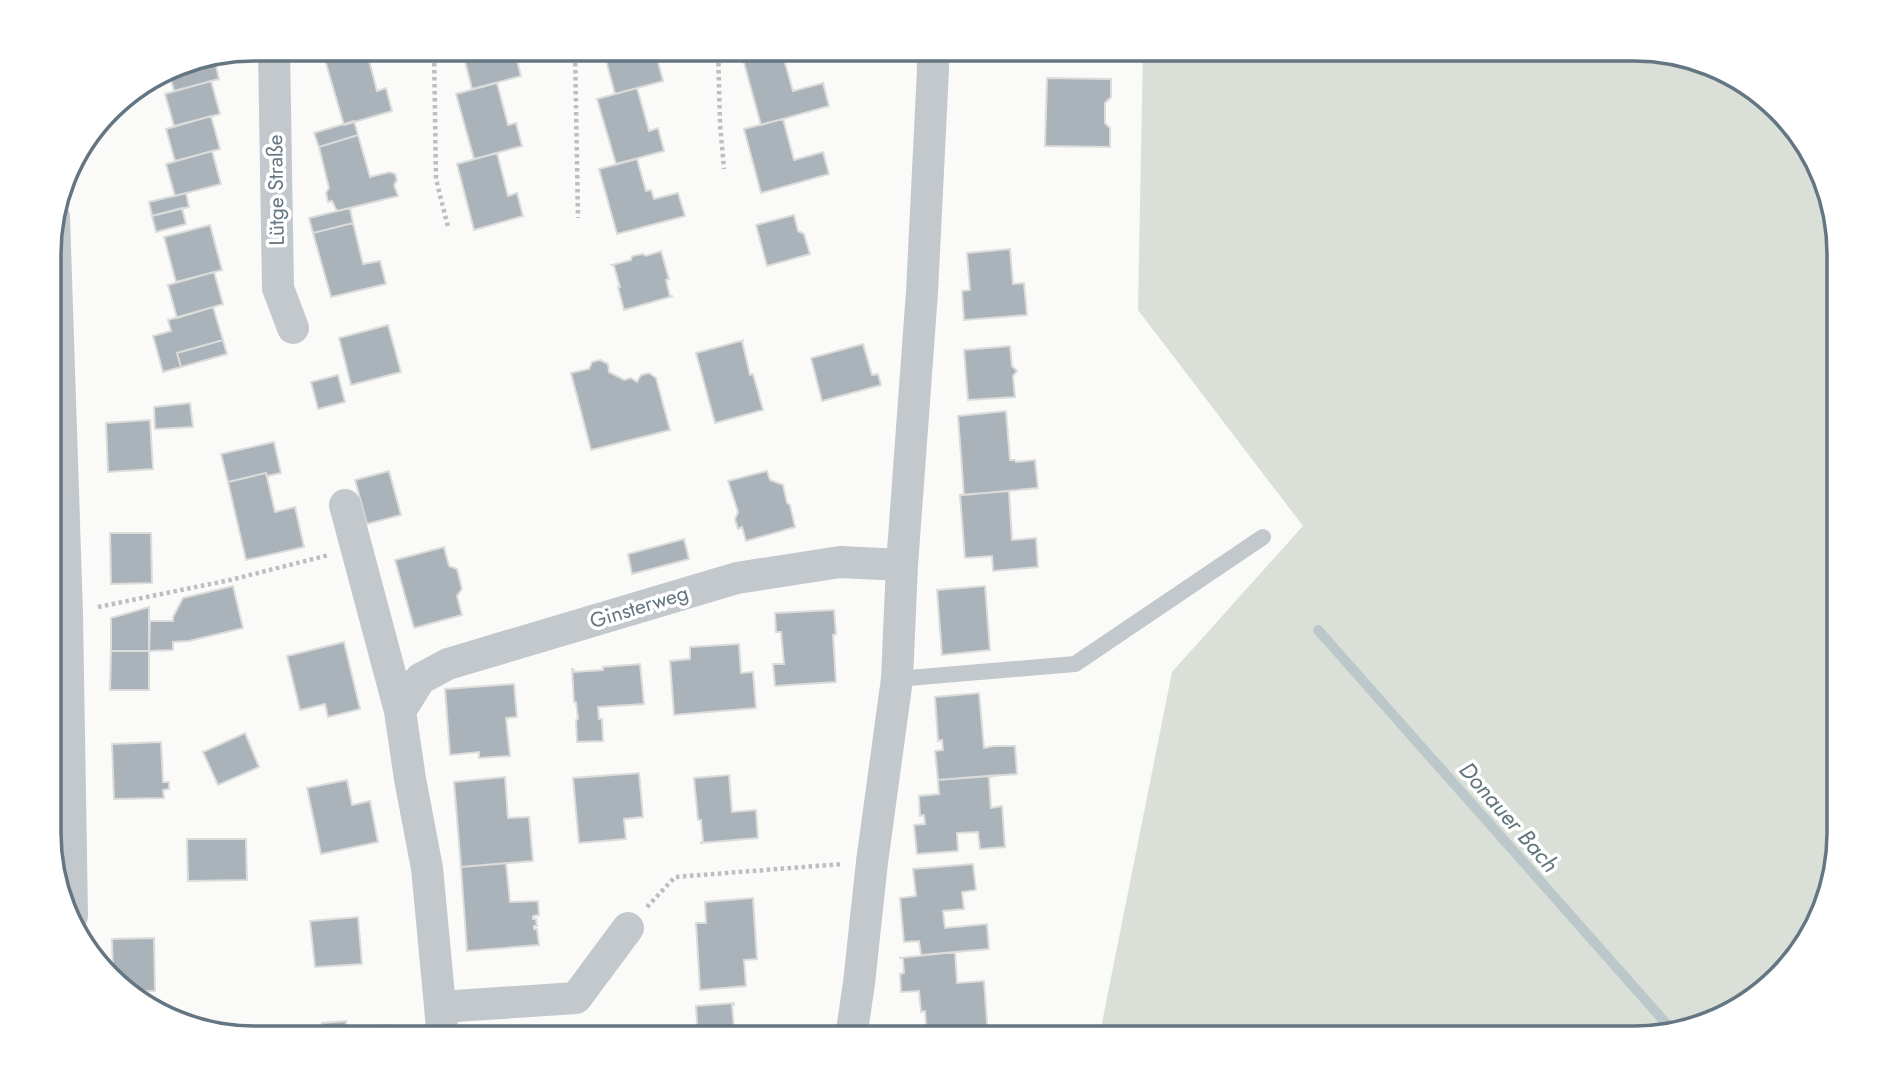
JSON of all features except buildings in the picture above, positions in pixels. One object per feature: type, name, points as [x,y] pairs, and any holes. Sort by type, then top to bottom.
[{"type":"street","name":"Lütge Straße","points":[[274,61],[278,288],[293,328]]},
{"type":"street","points":[[853,1026],[897,679],[902,565],[922,292],[932,61]]},
{"type":"street","points":[[61,449],[72,896]]},
{"type":"street","points":[[345,505],[400,711],[427,868],[442,1026]]},
{"type":"street","name":"Ginsterweg","points":[[400,711],[420,679],[448,664],[737,578],[841,562],[902,565]]},
{"type":"street","points":[[440,1007],[576,998],[628,928]]},
{"type":"lane","points":[[897,679],[1075,664],[1263,537]]},
{"type":"path","points":[[434,61],[436,179],[448,227]]},
{"type":"path","points":[[575,61],[578,218]]},
{"type":"path","points":[[718,61],[724,169]]},
{"type":"path","points":[[66,614],[230,580],[357,548]]},
{"type":"path","points":[[628,928],[675,877],[872,862]]},
{"type":"shaded area","points":[[1143,61],[1659,63],[1708,76],[1751,101],[1770,118],[1787,137],[1807,169],[1817,192],[1826,242],[1826,845],[1817,895],[1807,918],[1787,950],[1770,969],[1751,986],[1708,1011],[1659,1024],[1102,1025],[1172,672],[1303,526],[1138,310]]},
{"type":"waterway","name":"Donauer Bach","points":[[1318,630],[1666,1023]]}]
